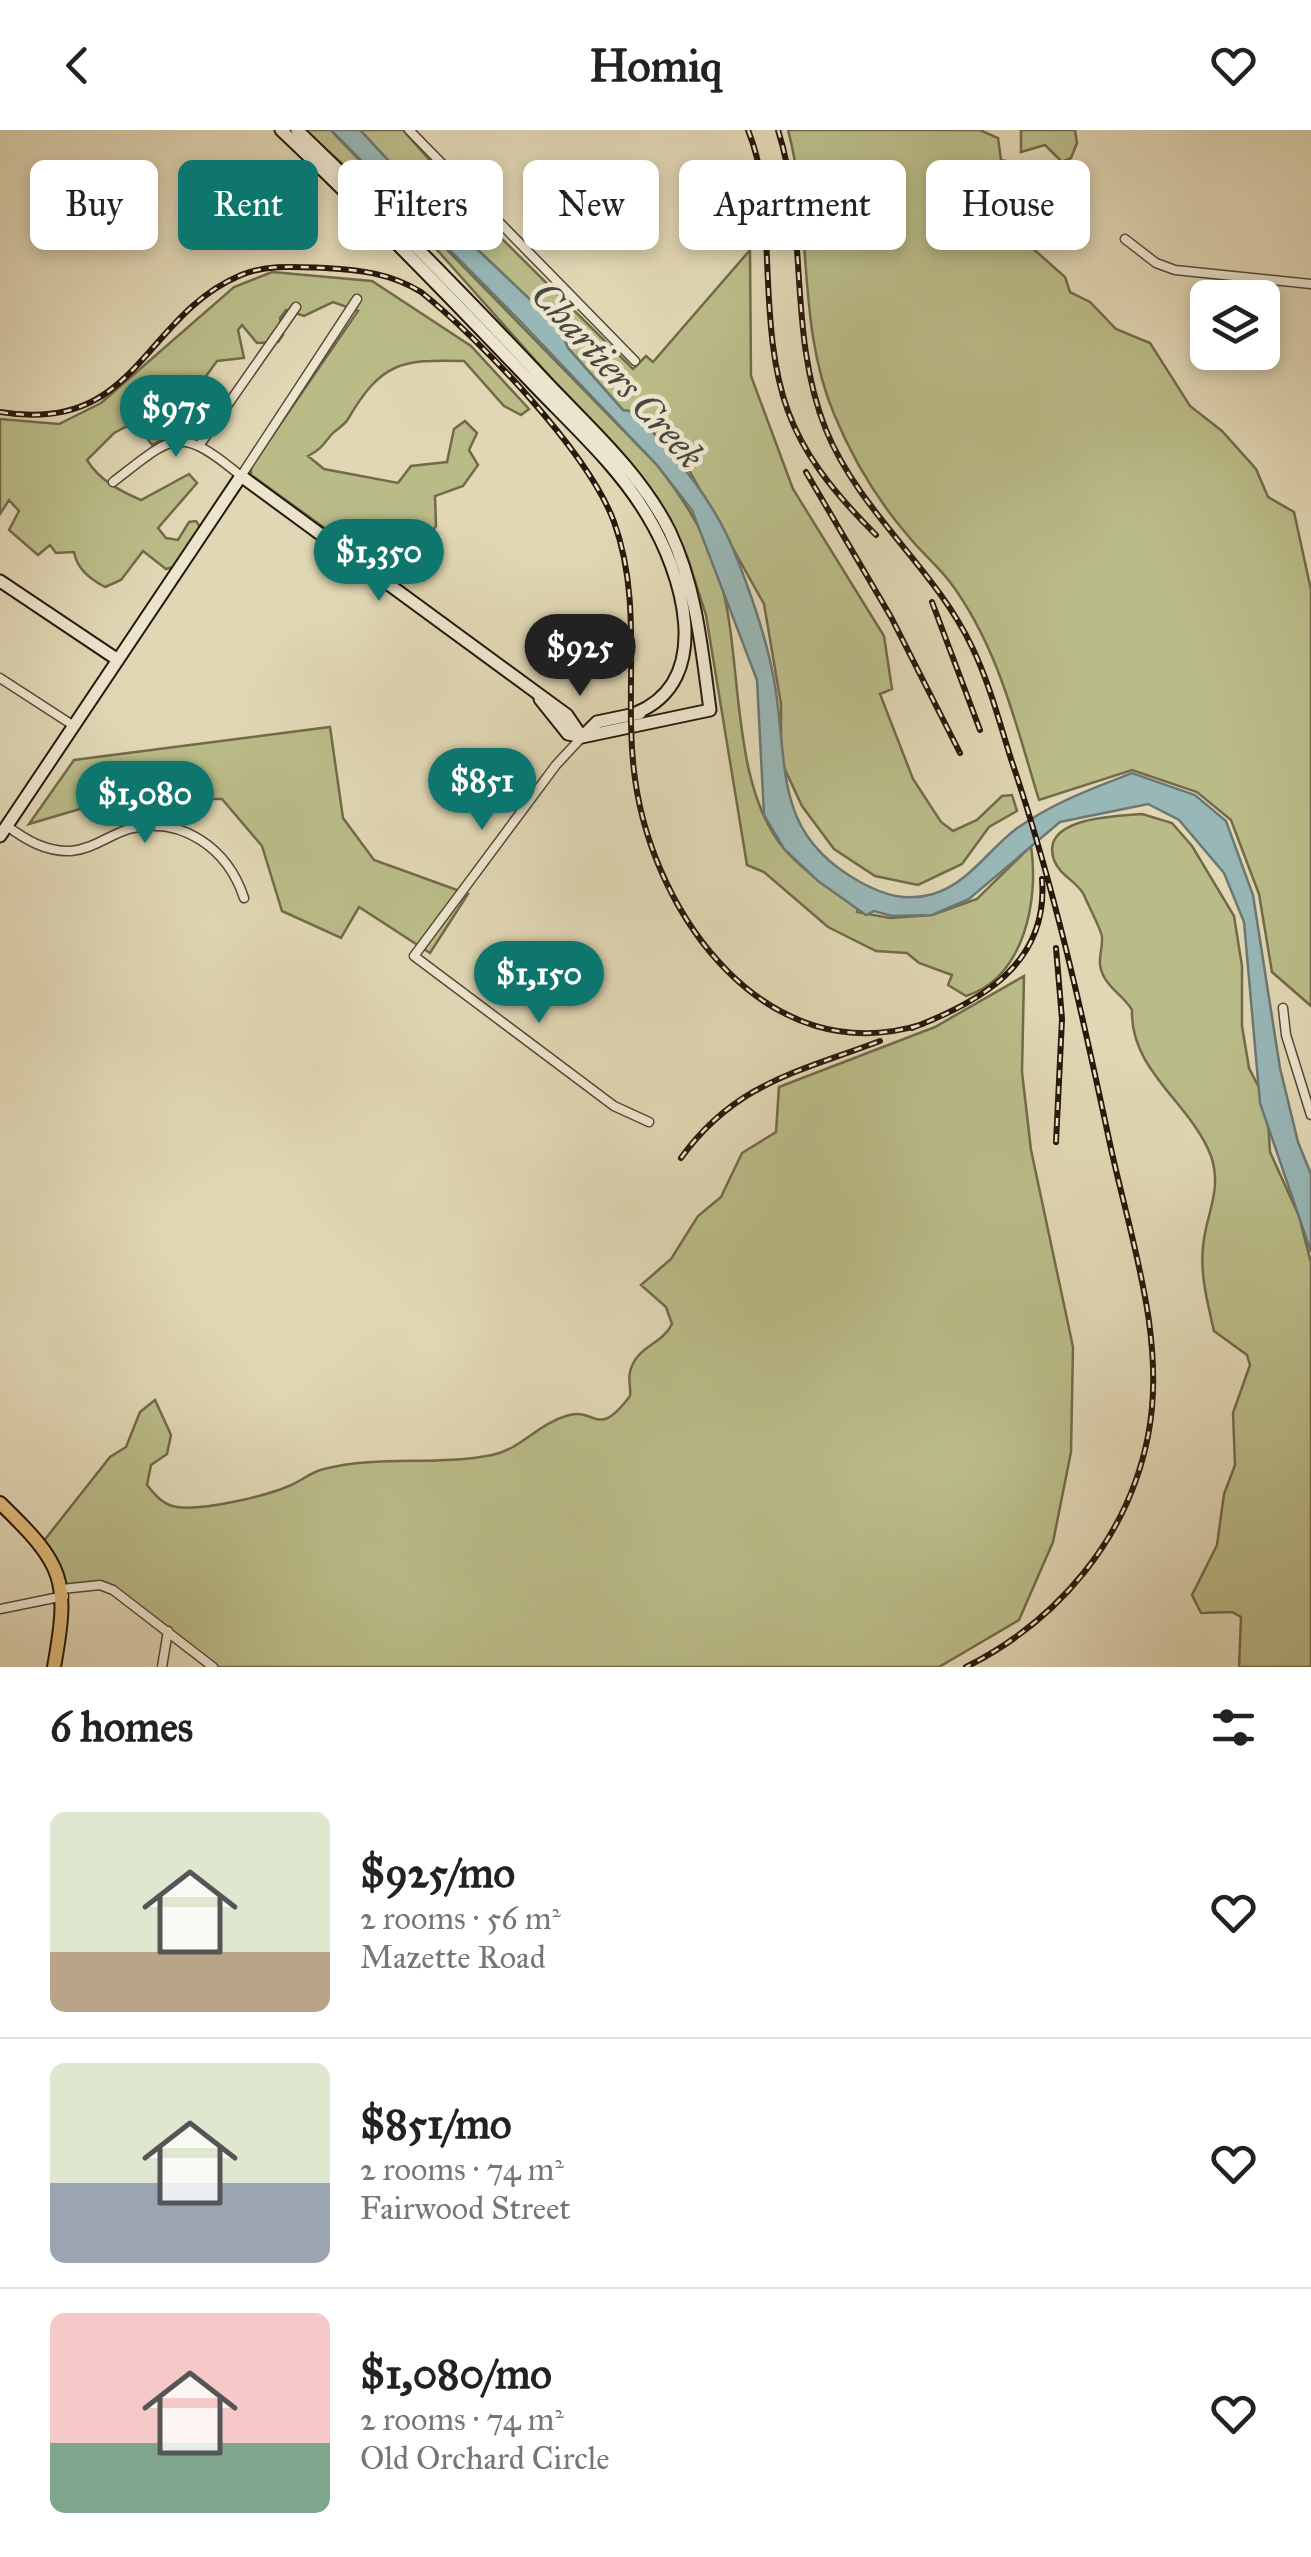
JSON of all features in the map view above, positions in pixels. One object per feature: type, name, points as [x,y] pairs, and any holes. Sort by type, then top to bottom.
[{"type":"main road","points":[[0,1503],[46,1550],[63,1593],[54,1667]]},
{"type":"street","points":[[281,130],[427,272],[628,488],[668,557],[684,624],[683,660],[677,683],[661,702],[636,713]]},
{"type":"street","points":[[297,130],[443,272],[652,500],[676,546],[689,584],[709,706]]},
{"type":"street","points":[[409,130],[636,361]]},
{"type":"street","points":[[1125,239],[1156,263],[1175,270],[1311,284]]},
{"type":"street","points":[[244,898],[221,856],[186,832],[139,828],[66,851],[4,831],[357,299]]},
{"type":"street","points":[[202,443],[296,307]]},
{"type":"street","points":[[113,482],[157,448],[173,441],[202,443],[540,699],[568,734],[582,738],[709,706]]},
{"type":"street","points":[[0,581],[118,660]]},
{"type":"street","points":[[0,678],[74,726]]},
{"type":"street","points":[[649,1122],[614,1106],[414,956],[556,766],[597,722],[636,713],[709,706]]},
{"type":"street","points":[[1283,1008],[1286,1035],[1311,1115]]},
{"type":"street","points":[[0,1609],[106,1586],[212,1667]]},
{"type":"street","points":[[162,1667],[168,1631]]},
{"type":"green space","points":[[305,130],[331,130],[360,160],[338,160]]},
{"type":"green space","points":[[360,130],[403,130],[429,160],[388,160]]},
{"type":"green space","points":[[788,130],[980,130],[998,138],[1001,160],[926,160],[926,250],[1035,250],[1065,277],[1070,292],[1090,302],[1116,329],[1150,343],[1190,406],[1222,431],[1256,469],[1268,497],[1294,512],[1311,590],[1311,1006],[1272,972],[1259,894],[1231,820],[1197,792],[1132,770],[1039,800],[1004,687],[981,633],[950,582],[897,523],[858,463],[834,414],[814,345],[804,250],[906,250],[906,160],[795,160]]},
{"type":"green space","points":[[1021,130],[1075,130],[1077,143],[1066,160],[1060,160],[1045,145],[1021,152]]},
{"type":"green space","points":[[503,240],[633,369],[646,356],[653,362],[750,250],[751,376],[793,489],[884,636],[892,689],[880,694],[913,779],[941,822],[953,831],[977,820],[1002,796],[1012,795],[1017,811],[989,827],[962,864],[918,885],[875,876],[834,849],[802,806],[781,761],[781,704],[764,604],[690,472],[634,412],[623,410],[568,348],[558,326],[478,250],[503,250]]},
{"type":"green space","points":[[448,250],[657,465],[696,522],[722,586],[755,794],[786,851],[820,881],[859,906],[857,912],[890,918],[932,915],[977,899],[1031,846],[1033,889],[1024,934],[1002,972],[986,986],[966,996],[948,985],[952,975],[919,963],[907,953],[876,951],[828,927],[764,872],[747,865],[706,615],[687,556],[657,497],[439,252]]},
{"type":"green space","points":[[272,272],[372,281],[471,346],[529,409],[521,415],[504,406],[464,361],[408,364],[394,368],[371,386],[344,424],[308,456],[324,469],[398,483],[411,466],[447,462],[454,429],[465,421],[477,433],[469,450],[478,465],[463,486],[435,496],[436,526],[403,573],[384,575],[389,549],[369,560],[251,475],[251,467],[358,311],[333,302],[304,316],[286,310],[280,318],[283,335],[278,342],[257,343],[242,325],[238,330],[244,358],[217,361],[196,390],[160,411],[165,438],[152,445],[135,422],[114,433],[87,460],[111,484],[141,500],[189,474],[197,483],[158,528],[166,538],[178,540],[189,522],[196,521],[201,528],[173,567],[166,569],[143,551],[121,580],[105,587],[85,573],[74,552],[56,553],[50,545],[38,555],[9,530],[19,511],[9,500],[0,514],[0,419],[59,424],[101,403],[234,287]]},
{"type":"green space","points":[[330,727],[343,818],[374,860],[468,894],[430,953],[359,907],[341,938],[282,911],[262,846],[222,799],[114,799],[29,824],[74,760]]},
{"type":"green space","points":[[1142,814],[1172,823],[1192,846],[1234,916],[1242,966],[1242,1026],[1249,1068],[1267,1103],[1270,1152],[1299,1216],[1311,1263],[1311,1667],[1239,1667],[1241,1617],[1232,1612],[1201,1613],[1192,1595],[1217,1545],[1224,1494],[1235,1465],[1233,1413],[1250,1365],[1247,1355],[1214,1331],[1205,1290],[1203,1247],[1214,1192],[1214,1169],[1202,1137],[1141,1051],[1132,1010],[1101,970],[1100,929],[1081,890],[1057,866],[1052,846],[1058,835],[1083,822]]},
{"type":"green space","points":[[1024,976],[1022,1072],[1031,1150],[1073,1347],[1071,1452],[1053,1542],[1019,1620],[939,1667],[216,1667],[115,1589],[64,1587],[43,1542],[110,1457],[126,1447],[140,1412],[155,1400],[171,1435],[167,1454],[151,1465],[147,1485],[168,1504],[188,1508],[265,1494],[319,1470],[344,1465],[492,1455],[512,1448],[566,1416],[610,1417],[630,1396],[633,1363],[672,1324],[666,1307],[641,1285],[671,1259],[698,1216],[721,1197],[742,1153],[776,1132],[779,1087],[935,1027]]},
{"type":"water","points":[[331,130],[360,130],[388,160],[361,160]]},
{"type":"water","points":[[450,250],[478,250],[558,326],[568,348],[623,410],[634,412],[650,429],[719,519],[766,642],[791,800],[813,844],[833,864],[887,894],[933,894],[968,874],[1030,820],[1072,797],[1132,773],[1195,795],[1226,821],[1253,895],[1280,1068],[1298,1142],[1311,1174],[1311,1252],[1260,1103],[1244,922],[1224,873],[1179,820],[1148,804],[1060,822],[969,899],[932,915],[892,916],[874,911],[866,915],[818,881],[784,849],[764,815],[757,680],[692,510],[657,465]]},
{"type":"railway","points":[[748,130],[761,177],[773,344],[788,410],[820,470],[876,535]]},
{"type":"railway","points":[[778,130],[793,205],[806,356],[814,393],[840,460],[956,618],[989,688],[1041,854],[1066,950],[1150,1326],[1153,1400],[1148,1436],[1124,1509],[1106,1542],[1059,1601],[1030,1626],[966,1667]]},
{"type":"railway","points":[[0,412],[46,414],[82,406],[111,390],[208,294],[251,272],[283,267],[350,270],[386,277],[421,292],[473,338],[558,431],[601,494],[614,522],[623,553],[631,617],[635,779],[646,831],[666,882],[694,930],[728,972],[769,1004],[815,1026],[867,1033],[923,1024]]},
{"type":"railway","points":[[806,472],[891,617],[960,753]]},
{"type":"railway","points":[[932,602],[980,730]]},
{"type":"railway","points":[[912,1028],[985,992],[1022,957],[1041,909],[1042,879]]},
{"type":"railway","points":[[1056,948],[1062,1019],[1056,1142]]},
{"type":"railway","points":[[681,1158],[723,1112],[746,1096],[795,1072],[880,1041]]},
{"type":"water label","name":"Chartiers Creek","points":[[618,375]]}]
